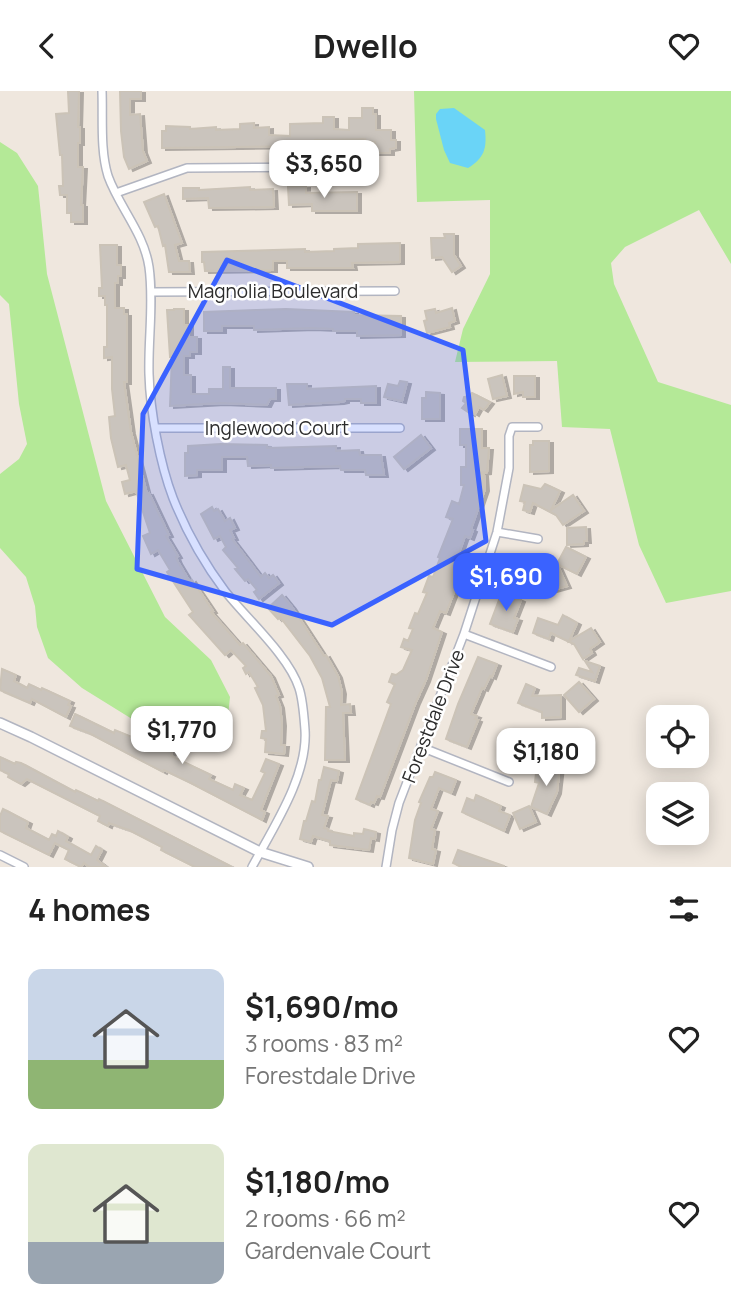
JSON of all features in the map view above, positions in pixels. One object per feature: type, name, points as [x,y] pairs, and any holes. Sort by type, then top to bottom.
[{"type":"street","points":[[102,91],[104,159],[108,176],[142,242],[149,266],[149,375],[155,428],[173,497],[195,545],[224,589],[288,666],[299,688],[306,732],[299,775],[282,814],[252,867]]},
{"type":"street","points":[[117,193],[187,168],[351,167]]},
{"type":"street","name":"Magnolia Boulevard","points":[[151,292],[395,292]]},
{"type":"street","name":"Forestdale Drive","points":[[386,867],[399,803],[464,634],[497,532],[509,468],[509,436],[512,427],[538,427]]},
{"type":"street","name":"Inglewood Court","points":[[155,428],[400,428]]},
{"type":"street","points":[[497,532],[538,539]]},
{"type":"street","points":[[464,634],[551,667]]},
{"type":"street","points":[[0,723],[261,852],[308,867]]},
{"type":"street","points":[[421,747],[509,782]]},
{"type":"street","points":[[0,855],[24,867]]},
{"type":"highlighted area","points":[[227,260],[463,350],[486,541],[332,625],[137,569],[143,414]]},
{"type":"green space","points":[[414,91],[731,91],[731,264],[699,210],[625,247],[611,263],[614,284],[658,382],[731,405],[731,591],[666,603],[639,545],[610,429],[562,427],[557,361],[455,362],[463,329],[490,274],[490,200],[417,202]]},
{"type":"green space","points":[[0,142],[17,153],[38,186],[47,274],[106,501],[165,617],[211,660],[230,697],[227,725],[182,729],[132,719],[82,688],[48,658],[37,627],[35,606],[26,577],[0,548],[0,474],[19,459],[27,444],[19,404],[9,304],[0,295]]},
{"type":"water","points":[[454,108],[485,130],[483,152],[478,161],[468,168],[450,163],[436,119],[440,109]]},
{"type":"building","points":[[68,91],[79,91],[78,167],[83,167],[83,222],[71,222],[71,213],[67,213],[67,195],[60,195],[59,186],[63,186],[62,155],[56,114],[69,113]]},
{"type":"building","points":[[120,91],[141,91],[141,99],[130,99],[130,115],[140,114],[143,151],[147,161],[129,169],[124,157],[121,131]]},
{"type":"building","points":[[362,108],[373,108],[373,114],[376,114],[376,130],[391,130],[391,140],[396,140],[396,148],[390,149],[390,153],[376,153],[375,142],[365,142],[365,139],[315,140],[315,146],[162,148],[162,131],[166,131],[166,126],[190,129],[216,127],[216,130],[240,129],[240,124],[254,123],[254,128],[269,127],[269,135],[290,136],[290,124],[323,123],[323,117],[334,117],[334,129],[349,130],[349,118],[362,118]]},
{"type":"building","points":[[306,186],[306,193],[357,192],[357,211],[312,211],[312,204],[289,205],[288,187]]},
{"type":"building","points":[[250,187],[250,190],[273,189],[274,207],[209,208],[208,198],[183,199],[183,188],[199,190]]},
{"type":"building","points":[[164,194],[182,243],[175,245],[179,261],[189,261],[190,272],[169,272],[165,245],[163,246],[158,226],[155,227],[144,202]]},
{"type":"building","points":[[444,234],[454,234],[454,255],[461,266],[452,272],[442,257],[432,258],[431,238],[445,238]]},
{"type":"building","points":[[400,243],[400,262],[352,263],[353,268],[287,268],[287,261],[273,261],[273,270],[205,271],[202,262],[202,252],[305,249],[305,252],[334,251],[358,248],[358,244]]},
{"type":"building","points":[[100,245],[117,245],[117,265],[121,265],[121,276],[118,276],[118,283],[115,283],[115,308],[124,308],[124,314],[127,314],[127,382],[124,382],[131,432],[147,494],[149,493],[169,535],[166,536],[190,582],[192,580],[213,611],[211,612],[240,645],[243,643],[271,676],[279,695],[276,696],[280,706],[281,745],[285,745],[284,754],[265,752],[266,739],[261,738],[262,731],[266,731],[263,705],[255,688],[258,687],[249,672],[246,674],[243,668],[246,666],[231,650],[225,655],[189,615],[193,612],[167,572],[170,570],[158,550],[151,554],[143,536],[150,533],[136,491],[125,494],[122,482],[130,480],[126,465],[118,467],[111,438],[109,417],[115,416],[112,357],[104,358],[104,347],[107,347],[107,305],[105,296],[99,296],[99,288],[102,288]]},
{"type":"building","points":[[452,308],[455,321],[449,323],[450,327],[427,333],[425,311],[435,309],[436,313]]},
{"type":"building","points":[[184,309],[184,325],[189,325],[189,337],[197,337],[197,352],[184,356],[184,375],[191,375],[191,394],[209,394],[209,389],[223,389],[223,367],[230,367],[230,388],[276,388],[276,399],[270,399],[267,405],[221,403],[170,406],[172,357],[167,310]]},
{"type":"building","points":[[286,309],[401,316],[401,335],[357,336],[357,331],[311,328],[254,330],[254,326],[222,326],[222,331],[204,331],[204,312]]},
{"type":"building","points":[[502,375],[507,396],[493,399],[488,379]]},
{"type":"building","points":[[514,376],[535,376],[535,397],[523,397],[523,392],[514,394]]},
{"type":"building","points":[[400,381],[407,382],[402,401],[384,397],[388,384],[398,386]]},
{"type":"building","points":[[287,384],[307,384],[307,389],[376,386],[376,403],[345,399],[340,402],[289,405]]},
{"type":"building","points":[[426,392],[440,393],[440,419],[422,419],[422,398],[426,398]]},
{"type":"building","points":[[472,393],[490,402],[484,410],[479,407],[475,414],[462,408],[466,403],[463,401],[464,397]]},
{"type":"building","points":[[460,429],[482,429],[482,448],[489,448],[487,472],[480,473],[484,474],[485,489],[470,538],[465,536],[459,553],[468,557],[446,613],[440,611],[433,628],[442,632],[426,680],[380,797],[377,796],[370,805],[356,799],[391,704],[387,702],[395,684],[389,682],[392,674],[396,675],[403,670],[412,650],[401,647],[404,639],[408,641],[413,629],[409,628],[427,593],[423,592],[429,576],[433,577],[440,558],[438,557],[453,519],[446,517],[452,501],[459,504],[464,485],[461,485],[461,467],[466,467],[466,445],[460,445]]},
{"type":"building","points":[[421,435],[431,448],[404,469],[394,457]]},
{"type":"building","points":[[533,441],[549,441],[549,471],[530,472],[530,445],[533,445]]},
{"type":"building","points":[[267,445],[267,448],[336,446],[336,451],[359,450],[360,455],[381,455],[384,475],[366,475],[365,470],[341,470],[340,466],[248,466],[247,457],[222,457],[222,470],[197,470],[197,475],[185,476],[185,453],[188,453],[188,446]]},
{"type":"building","points":[[545,484],[560,491],[551,510],[573,495],[584,511],[563,525],[556,515],[533,503],[530,512],[523,510],[525,502],[520,501],[524,485],[541,489]]},
{"type":"building","points":[[212,507],[214,511],[218,509],[225,521],[230,518],[235,528],[230,530],[234,538],[232,539],[261,577],[265,573],[269,578],[273,575],[279,583],[259,599],[254,592],[257,590],[235,569],[238,568],[223,550],[226,547],[220,536],[214,539],[201,514]]},
{"type":"building","points":[[586,527],[587,541],[584,541],[584,544],[567,545],[567,528]]},
{"type":"building","points":[[566,547],[586,557],[577,574],[557,564]]},
{"type":"building","points":[[506,559],[520,562],[519,568],[537,570],[535,587],[519,585],[519,582],[502,578]]},
{"type":"building","points":[[557,564],[567,586],[549,591],[540,570],[552,572],[550,566]]},
{"type":"building","points":[[502,592],[521,600],[514,618],[518,619],[513,632],[490,624]]},
{"type":"building","points":[[282,595],[338,676],[342,692],[341,705],[350,704],[351,713],[343,713],[345,760],[325,760],[326,707],[330,707],[322,678],[310,656],[280,617],[278,619],[268,608]]},
{"type":"building","points":[[563,615],[577,623],[569,641],[591,628],[600,642],[590,649],[592,653],[583,659],[574,644],[551,633],[549,639],[533,633],[538,618],[558,625]]},
{"type":"building","points":[[478,657],[497,664],[492,677],[490,676],[484,689],[482,688],[471,714],[477,716],[475,719],[478,720],[467,747],[446,739]]},
{"type":"building","points":[[585,661],[600,666],[595,681],[576,675],[579,668],[592,672]]},
{"type":"building","points":[[2,669],[16,675],[14,681],[27,688],[29,684],[70,701],[68,705],[71,706],[66,717],[32,699],[30,703],[0,690]]},
{"type":"building","points":[[579,682],[594,699],[579,712],[564,695]]},
{"type":"building","points":[[526,684],[535,688],[532,696],[561,695],[561,717],[542,718],[542,712],[518,703]]},
{"type":"building","points":[[75,714],[114,733],[115,730],[134,738],[138,731],[172,752],[171,756],[211,775],[209,779],[233,790],[235,784],[244,788],[240,795],[252,800],[265,773],[261,771],[266,759],[279,764],[261,810],[265,812],[262,820],[70,726]]},
{"type":"building","points":[[507,730],[543,742],[537,758],[528,755],[527,759],[500,749]]},
{"type":"building","points":[[0,757],[15,764],[21,763],[75,792],[76,790],[98,801],[99,799],[232,867],[195,867],[129,830],[109,823],[108,826],[98,821],[100,816],[27,779],[21,784],[8,777],[9,774],[0,770]]},
{"type":"building","points":[[541,764],[560,766],[557,792],[547,814],[531,807],[539,783],[535,782],[536,773],[540,774]]},
{"type":"building","points":[[324,767],[339,771],[337,781],[331,780],[322,815],[328,816],[324,828],[354,836],[354,833],[363,834],[364,829],[376,832],[375,839],[371,838],[369,850],[330,845],[330,841],[313,836],[311,842],[300,839],[312,801],[315,802]]},
{"type":"building","points":[[435,772],[456,780],[451,793],[439,788],[431,809],[438,811],[431,829],[435,830],[432,849],[436,850],[433,864],[409,858],[415,820],[421,803],[419,802]]},
{"type":"building","points":[[476,795],[501,806],[499,811],[510,815],[504,831],[462,812],[467,798],[474,801]]},
{"type":"building","points":[[529,806],[536,822],[520,829],[513,813]]},
{"type":"building","points":[[3,809],[28,822],[26,828],[49,840],[52,834],[56,836],[58,831],[68,837],[66,841],[91,855],[96,846],[102,850],[97,860],[106,867],[89,867],[84,863],[81,867],[65,859],[69,850],[55,843],[49,855],[0,831]]},
{"type":"building","points":[[458,850],[504,867],[462,867],[453,863]]}]
